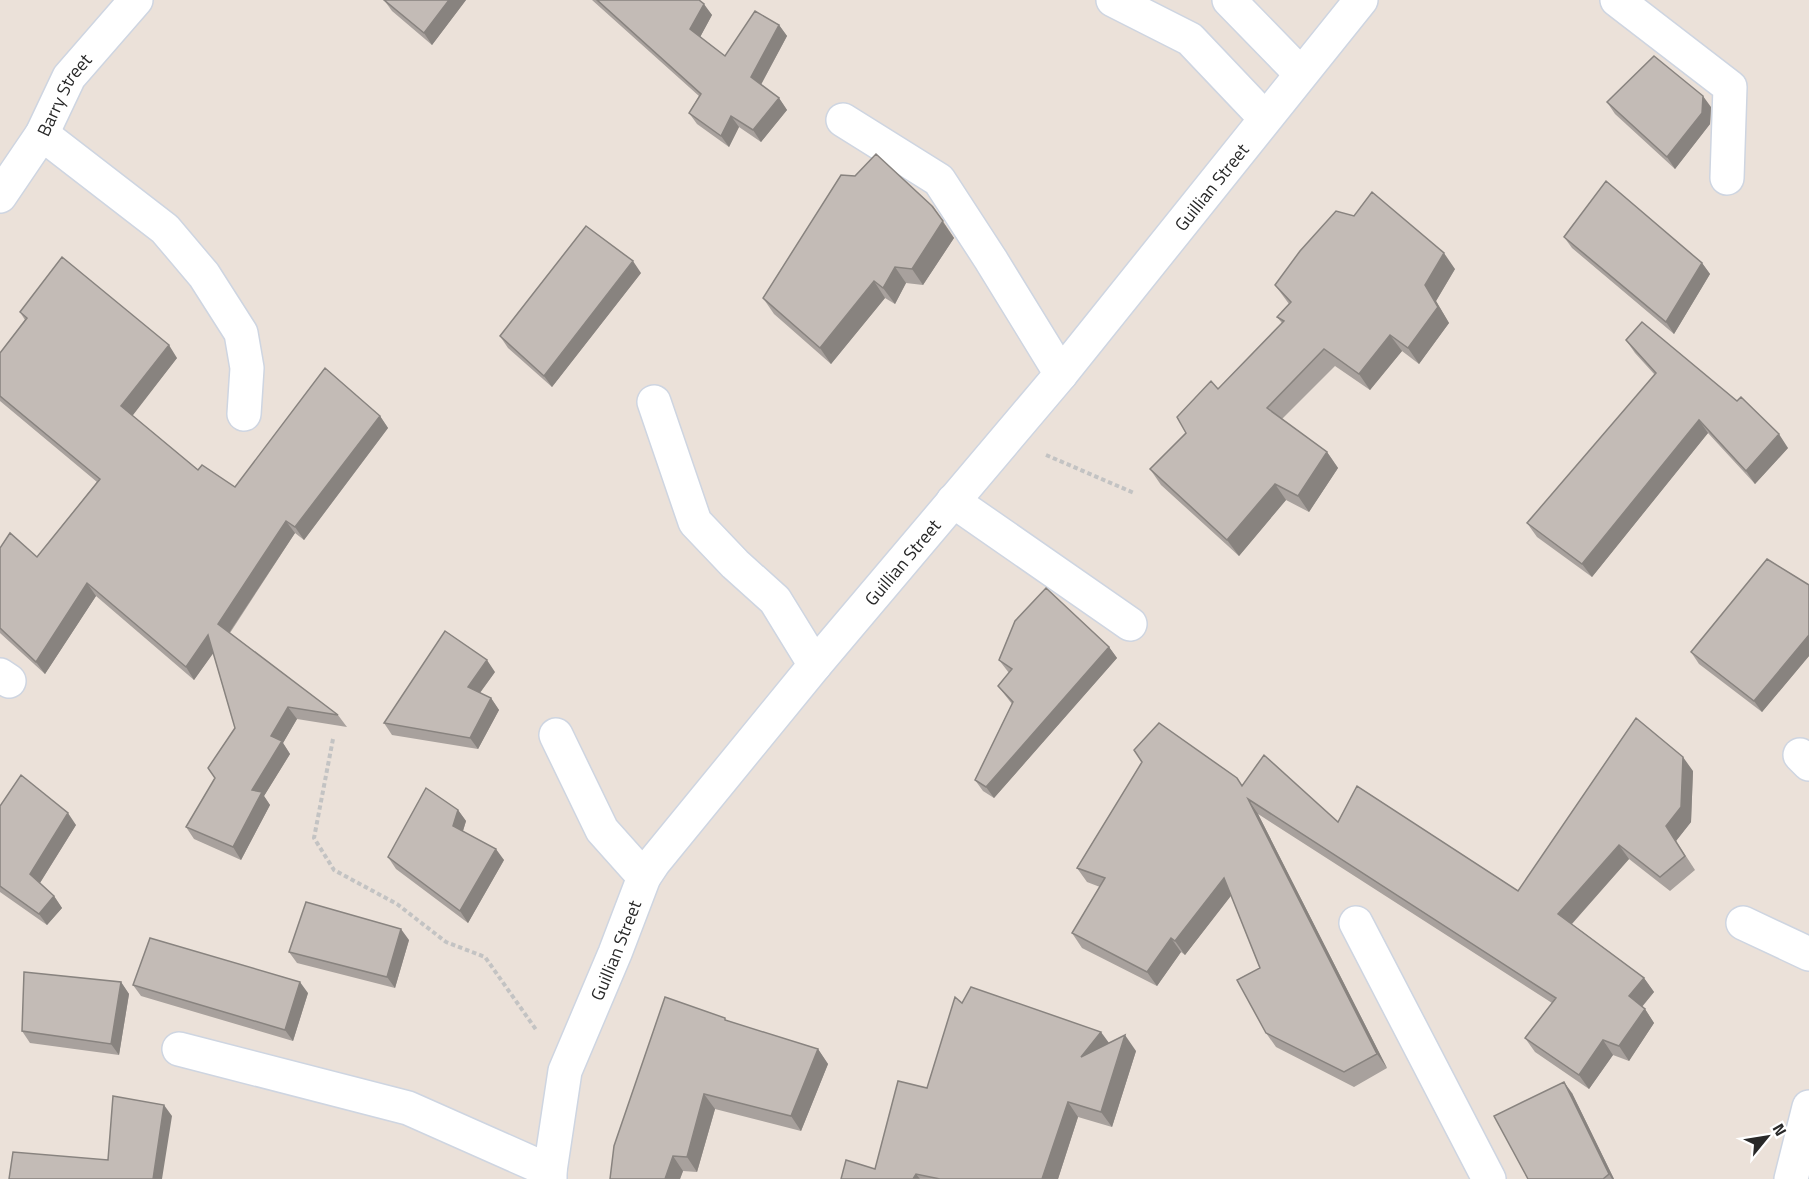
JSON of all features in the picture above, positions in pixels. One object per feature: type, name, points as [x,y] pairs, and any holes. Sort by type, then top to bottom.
[{"type":"street","name":"Barry Street","points":[[0,196],[42,134],[69,77],[136,0]]},
{"type":"street","points":[[1113,0],[1190,39],[1265,118]]},
{"type":"street","points":[[1229,0],[1301,74]]},
{"type":"street","name":"Guillian Street","points":[[550,1175],[565,1071],[615,953],[644,877],[654,862],[815,664],[1061,374],[1361,0]]},
{"type":"street","points":[[1617,0],[1730,87],[1727,178]]},
{"type":"street","points":[[843,120],[939,180],[1061,374]]},
{"type":"street","points":[[42,134],[165,229],[204,275],[241,333],[247,368],[244,414]]},
{"type":"street","points":[[963,258],[1009,290]]},
{"type":"street","points":[[654,402],[695,522],[735,564],[775,600],[815,664]]},
{"type":"street","points":[[953,501],[1130,624]]},
{"type":"street","points":[[555,735],[602,830],[644,877]]},
{"type":"street","points":[[1356,923],[1489,1179]]},
{"type":"street","points":[[1743,923],[1809,954]]},
{"type":"street","points":[[179,1049],[408,1108],[550,1175]]},
{"type":"street","points":[[1791,1179],[1809,1107]]},
{"type":"path","points":[[1006,438],[1134,493]]},
{"type":"path","points":[[333,739],[314,838],[334,870],[397,904],[446,942],[485,957],[565,1071]]},
{"type":"building","points":[[384,0],[449,0],[424,33]]},
{"type":"building","points":[[597,0],[699,0],[704,4],[690,29],[725,56],[755,11],[779,25],[751,77],[779,98],[753,130],[731,116],[721,136],[689,113],[701,94]]},
{"type":"building","points":[[1654,56],[1703,96],[1702,113],[1667,157],[1607,102]]},
{"type":"building","points":[[876,154],[932,206],[943,221],[912,269],[895,267],[883,288],[874,281],[820,348],[763,298],[841,175],[855,176]]},
{"type":"building","points":[[1606,181],[1702,263],[1666,322],[1564,237]]},
{"type":"building","points":[[1372,192],[1444,253],[1425,285],[1438,307],[1408,348],[1390,335],[1359,374],[1324,349],[1267,408],[1327,452],[1298,496],[1275,484],[1227,540],[1150,469],[1186,433],[1177,417],[1211,381],[1218,389],[1284,321],[1277,317],[1291,302],[1275,285],[1300,251],[1336,211],[1354,216]]},
{"type":"building","points":[[586,226],[633,261],[544,376],[500,336]]},
{"type":"building","points":[[62,257],[169,345],[121,406],[198,470],[202,465],[235,487],[325,368],[380,416],[295,527],[286,521],[218,624],[338,715],[288,707],[271,736],[282,741],[252,790],[262,792],[233,847],[186,827],[215,778],[208,768],[235,728],[208,635],[186,667],[87,583],[36,662],[0,628],[0,548],[10,533],[37,557],[100,479],[0,396],[0,353],[27,318],[20,312]]},
{"type":"building","points":[[1642,322],[1737,401],[1741,397],[1779,434],[1746,471],[1699,420],[1582,564],[1527,523],[1656,373],[1626,340]]},
{"type":"building","points":[[1767,559],[1809,585],[1809,635],[1754,701],[1691,652]]},
{"type":"building","points":[[1046,588],[1109,647],[986,787],[975,780],[1013,702],[998,686],[1012,669],[999,660],[1015,621]]},
{"type":"building","points":[[445,631],[487,660],[468,687],[491,698],[470,738],[384,723]]},
{"type":"building","points":[[1636,718],[1683,757],[1681,807],[1666,826],[1685,856],[1660,877],[1619,845],[1558,914],[1644,978],[1629,996],[1645,1009],[1619,1046],[1603,1040],[1579,1075],[1525,1038],[1556,998],[1248,799],[1377,1054],[1344,1072],[1266,1033],[1237,980],[1260,968],[1224,878],[1175,941],[1171,938],[1147,972],[1072,933],[1105,878],[1077,868],[1142,762],[1134,750],[1159,723],[1237,778],[1242,786],[1264,755],[1338,822],[1357,786],[1518,891]]},
{"type":"building","points":[[21,775],[68,813],[30,874],[54,896],[39,914],[0,886],[0,806]]},
{"type":"building","points":[[426,788],[458,810],[453,826],[496,849],[460,911],[388,857]]},
{"type":"building","points":[[306,902],[401,929],[387,977],[289,952]]},
{"type":"building","points":[[150,938],[300,982],[285,1030],[133,985]]},
{"type":"building","points":[[24,972],[121,982],[111,1044],[22,1031]]},
{"type":"building","points":[[971,987],[1101,1032],[1081,1057],[1125,1035],[1101,1112],[1068,1102],[1042,1179],[940,1179],[916,1174],[913,1179],[841,1179],[846,1160],[875,1169],[898,1081],[927,1088],[955,997],[962,1003]]},
{"type":"building","points":[[665,997],[725,1018],[725,1020],[818,1049],[791,1116],[704,1094],[687,1157],[673,1156],[665,1179],[610,1179],[614,1146]]},
{"type":"building","points":[[1564,1082],[1609,1174],[1603,1179],[1528,1179],[1494,1116]]},
{"type":"building","points":[[113,1096],[164,1105],[153,1179],[9,1179],[13,1152],[108,1160]]}]
